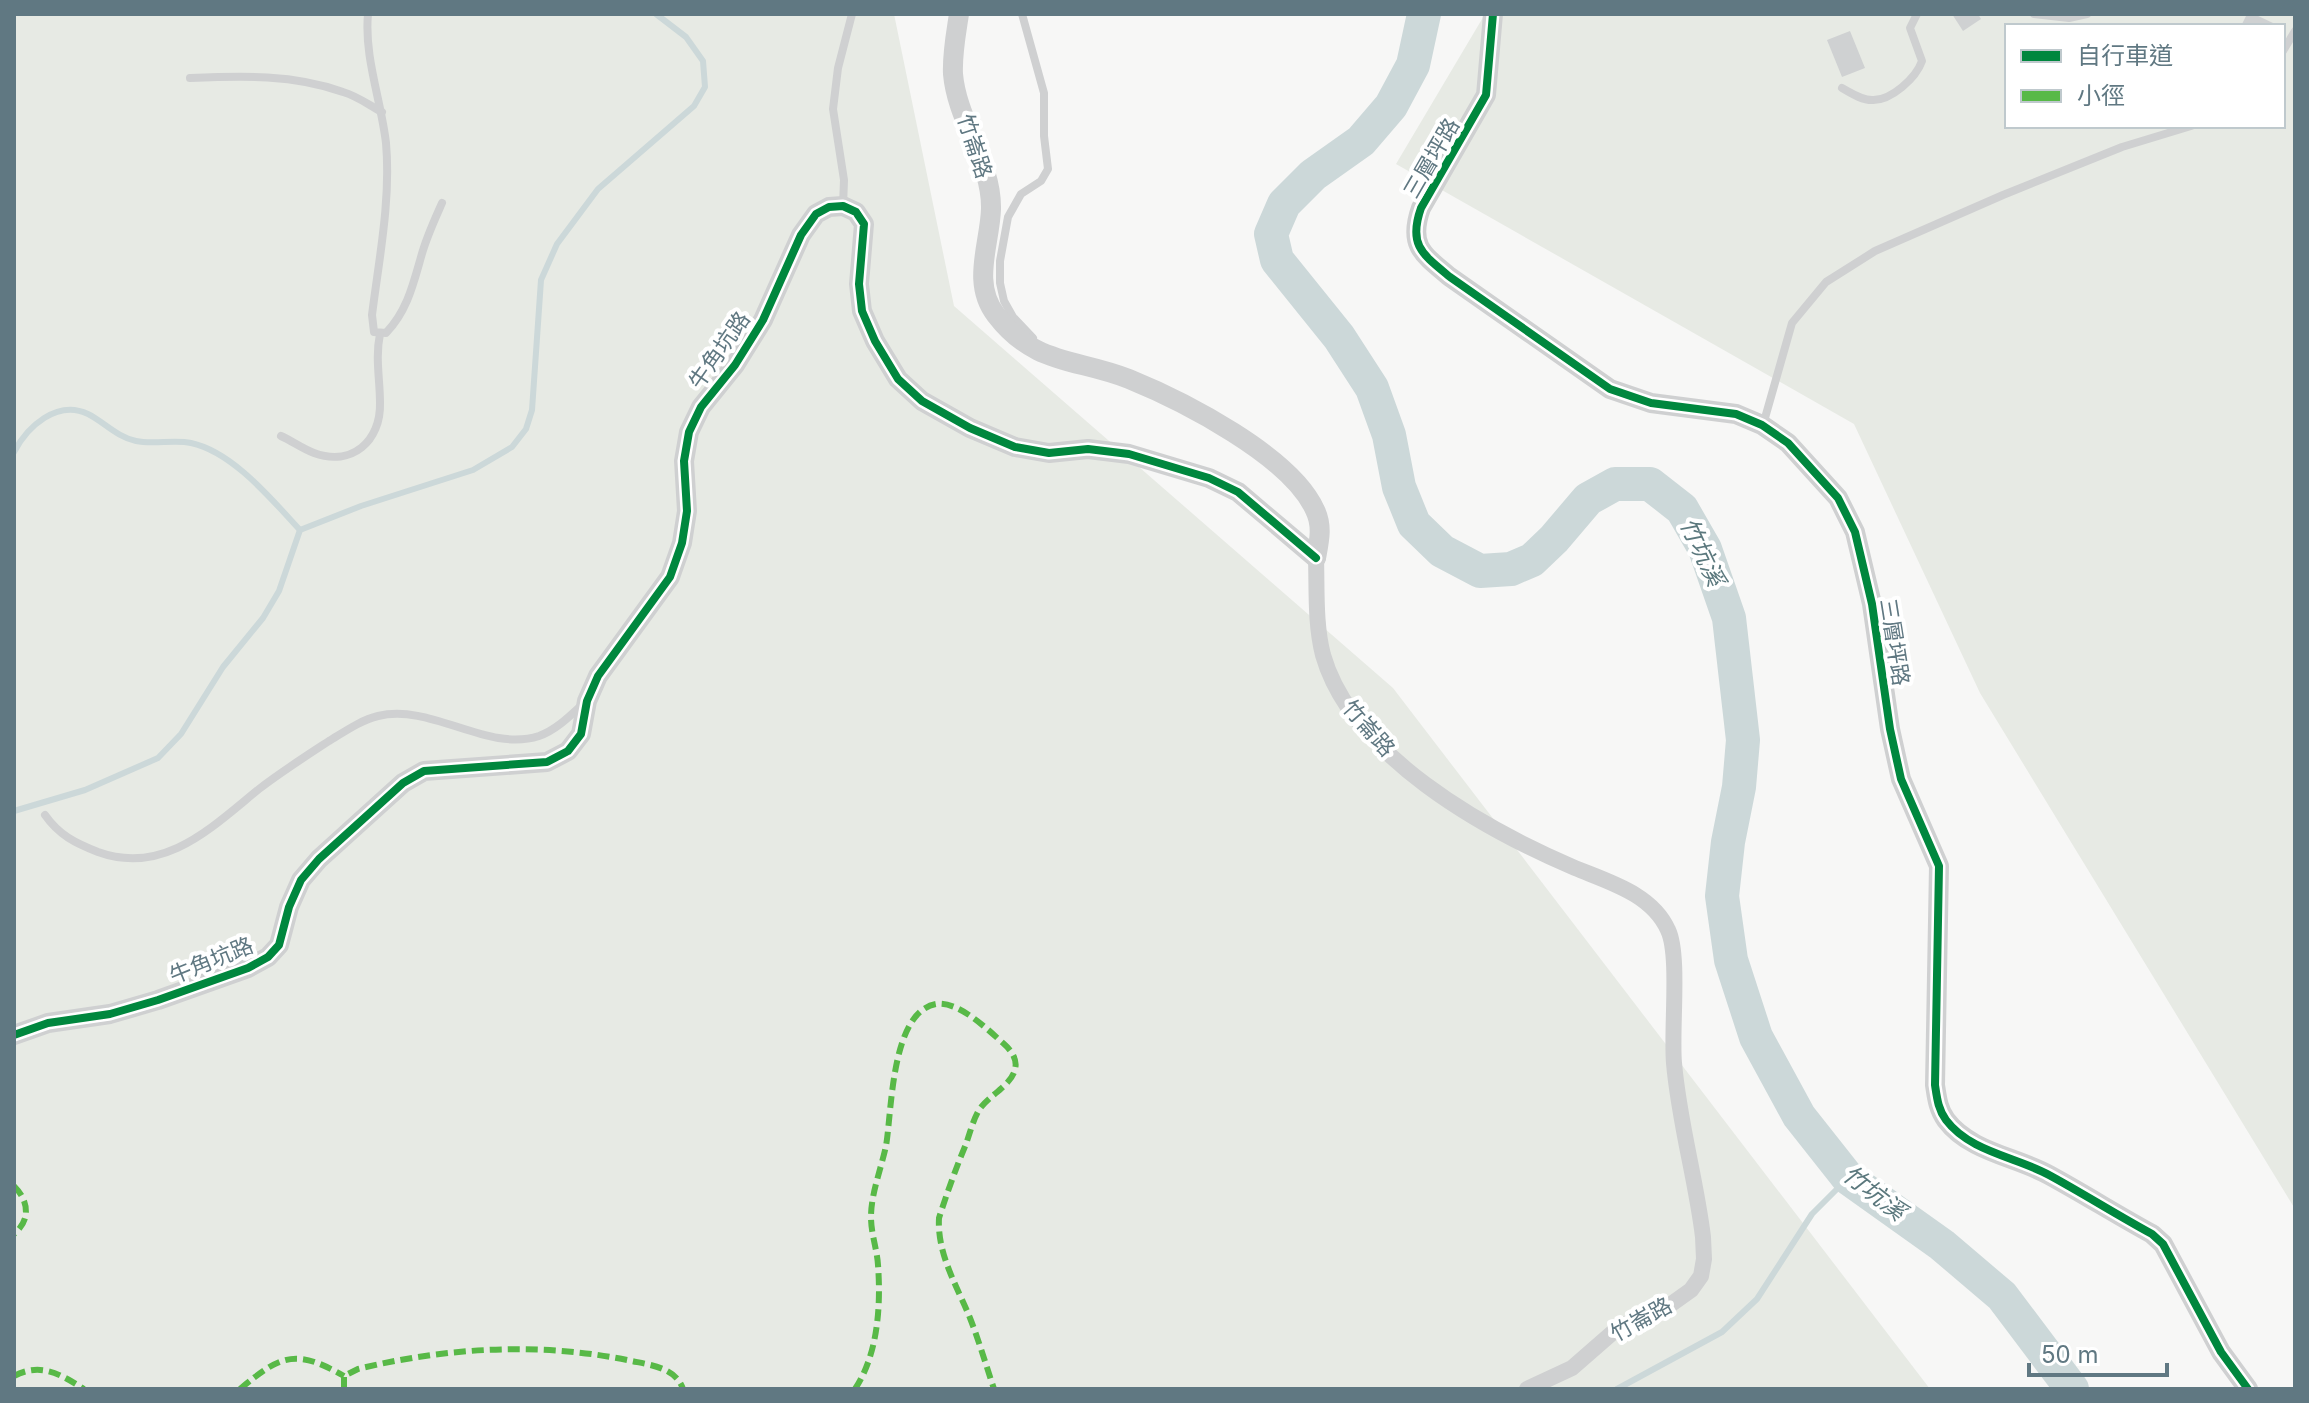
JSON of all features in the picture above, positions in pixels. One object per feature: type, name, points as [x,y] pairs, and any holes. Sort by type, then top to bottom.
[{"type":"street","name":"竹崙路","points":[[959,14],[953,51],[953,77],[988,183],[991,209],[984,251],[983,288],[994,313],[1019,339],[1042,355],[1125,378],[1174,398],[1230,430],[1269,459],[1296,485],[1315,510],[1320,531],[1316,558],[1318,628],[1323,654],[1335,686],[1362,727],[1415,777],[1454,805],[1543,854],[1637,895],[1652,907],[1668,931],[1673,951],[1674,1065],[1703,1237],[1701,1276],[1691,1290],[1670,1305],[1619,1327],[1572,1368],[1527,1389]]},
{"type":"street","name":"三層坪路","points":[[1493,14],[1486,95],[1421,208],[1414,228],[1416,241],[1429,259],[1450,277],[1610,389],[1651,403],[1736,414],[1762,425],[1788,443],[1838,498],[1855,532],[1872,604],[1895,759],[1939,866],[1935,1085],[1938,1105],[1953,1127],[1984,1148],[2047,1174],[2152,1234],[2163,1244],[2221,1352],[2248,1389]]},
{"type":"street","points":[[843,206],[856,212],[864,224],[859,284],[862,311],[875,341],[898,379],[922,401],[970,428],[1015,447],[1049,453],[1088,449],[1129,454],[1209,478],[1238,492],[1316,558]]},
{"type":"street","name":"牛角坑路","points":[[14,1035],[48,1023],[110,1014],[158,1000],[248,968],[268,957],[279,945],[289,907],[301,880],[319,859],[403,783],[424,771],[547,762],[568,751],[581,734],[587,701],[598,676],[670,577],[682,543],[687,511],[684,461],[689,432],[701,407],[735,365],[763,320],[801,235],[816,214],[829,207],[843,206]]},
{"type":"lane","points":[[368,14],[369,45],[382,112],[387,178],[372,315],[374,332],[386,333],[411,295],[423,249],[442,203]]},
{"type":"lane","points":[[843,206],[844,180],[833,109],[838,68],[852,14]]},
{"type":"lane","points":[[1022,14],[1044,93],[1048,169],[1041,181],[1021,194],[1008,217],[1000,261],[1000,283],[1004,301],[1013,317],[1053,357]]},
{"type":"lane","points":[[1842,88],[1871,100],[1885,98],[1906,83],[1920,69],[1922,61],[1910,28],[1917,14]]},
{"type":"lane","points":[[2034,14],[2069,18],[2087,14]]},
{"type":"lane","points":[[190,78],[260,75],[305,82],[345,92],[382,112]]},
{"type":"lane","points":[[1762,425],[1792,323],[1826,282],[1875,251],[2003,195],[2122,147],[2184,128]]},
{"type":"lane","points":[[281,436],[316,454],[345,457],[360,451],[372,438],[379,417],[377,349],[380,334]]},
{"type":"lane","points":[[45,815],[54,829],[73,842],[103,854],[132,859],[165,855],[194,841],[260,788],[373,716],[396,712],[507,738],[538,736],[560,724],[587,701]]},
{"type":"shaded area","points":[[14,14],[894,14],[954,306],[1393,688],[1930,1389],[14,1389]]},
{"type":"shaded area","points":[[1485,14],[2295,14],[2295,1209],[1980,693],[1854,424],[1396,164]]},
{"type":"building","points":[[1952,14],[1978,14],[1981,19],[1963,31]]},
{"type":"building","points":[[2247,14],[2273,23],[2273,24],[2242,24]]},
{"type":"building","points":[[1850,31],[1865,68],[1842,77],[1827,40]]},
{"type":"waterway","points":[[14,811],[85,790],[158,758],[181,734],[223,667],[263,618],[279,591],[300,530],[361,506],[473,470],[512,447],[526,429],[532,410],[541,280],[557,244],[598,189],[694,106],[705,87],[703,61],[686,37],[656,14]]},
{"type":"waterway","name":"竹坑溪","points":[[1424,14],[1413,65],[1391,106],[1361,141],[1313,175],[1284,204],[1271,234],[1277,260],[1339,337],[1372,388],[1389,435],[1399,487],[1414,524],[1442,551],[1480,571],[1511,569],[1532,560],[1588,499],[1615,484],[1650,484],[1682,509],[1705,549],[1729,618],[1743,740],[1722,896],[1731,960],[1756,1037],[1799,1116],[1848,1178],[1942,1245],[2002,1296],[2072,1389]]},
{"type":"waterway","points":[[14,452],[27,433],[44,418],[65,410],[76,410],[129,439],[191,443],[222,456],[251,479],[300,530]]},
{"type":"waterway","points":[[1617,1389],[1722,1332],[1757,1299],[1812,1214],[1848,1178]]},
{"type":"marked path","points":[[855,1389],[869,1361],[876,1329],[879,1281],[871,1208],[886,1146],[896,1065],[910,1025],[921,1011],[936,1004],[954,1007],[972,1017],[1006,1045],[1015,1062],[1013,1075],[977,1114],[939,1218],[945,1257],[994,1389]]},
{"type":"marked path","points":[[14,1186],[23,1198],[26,1210],[23,1223],[14,1234]]},
{"type":"marked path","points":[[344,1389],[344,1376],[358,1369],[426,1356],[529,1349],[598,1355],[655,1366],[675,1376],[683,1389]]},
{"type":"marked path","points":[[240,1389],[267,1369],[289,1359],[313,1361],[344,1376]]},
{"type":"marked path","points":[[14,1376],[42,1370],[84,1389]]},
{"type":"cycle path","points":[[1493,14],[1486,95],[1421,208],[1416,231],[1420,248],[1450,277],[1610,389],[1651,403],[1736,414],[1762,425],[1788,443],[1838,498],[1855,532],[1872,604],[1890,729],[1901,779],[1939,866],[1935,1085],[1941,1112],[1968,1140],[2049,1175],[2152,1234],[2163,1244],[2221,1352],[2248,1389]]},
{"type":"cycle path","points":[[14,1035],[48,1023],[110,1014],[158,1000],[248,968],[268,957],[279,945],[289,907],[301,880],[319,859],[403,783],[424,771],[547,762],[568,751],[581,734],[587,701],[598,676],[670,577],[682,543],[687,511],[684,461],[689,432],[701,407],[735,365],[763,320],[801,235],[816,214],[829,207],[843,206],[856,212],[864,224],[859,284],[862,311],[875,341],[898,379],[922,401],[970,428],[1015,447],[1049,453],[1088,449],[1129,454],[1209,478],[1238,492],[1316,558]]}]
